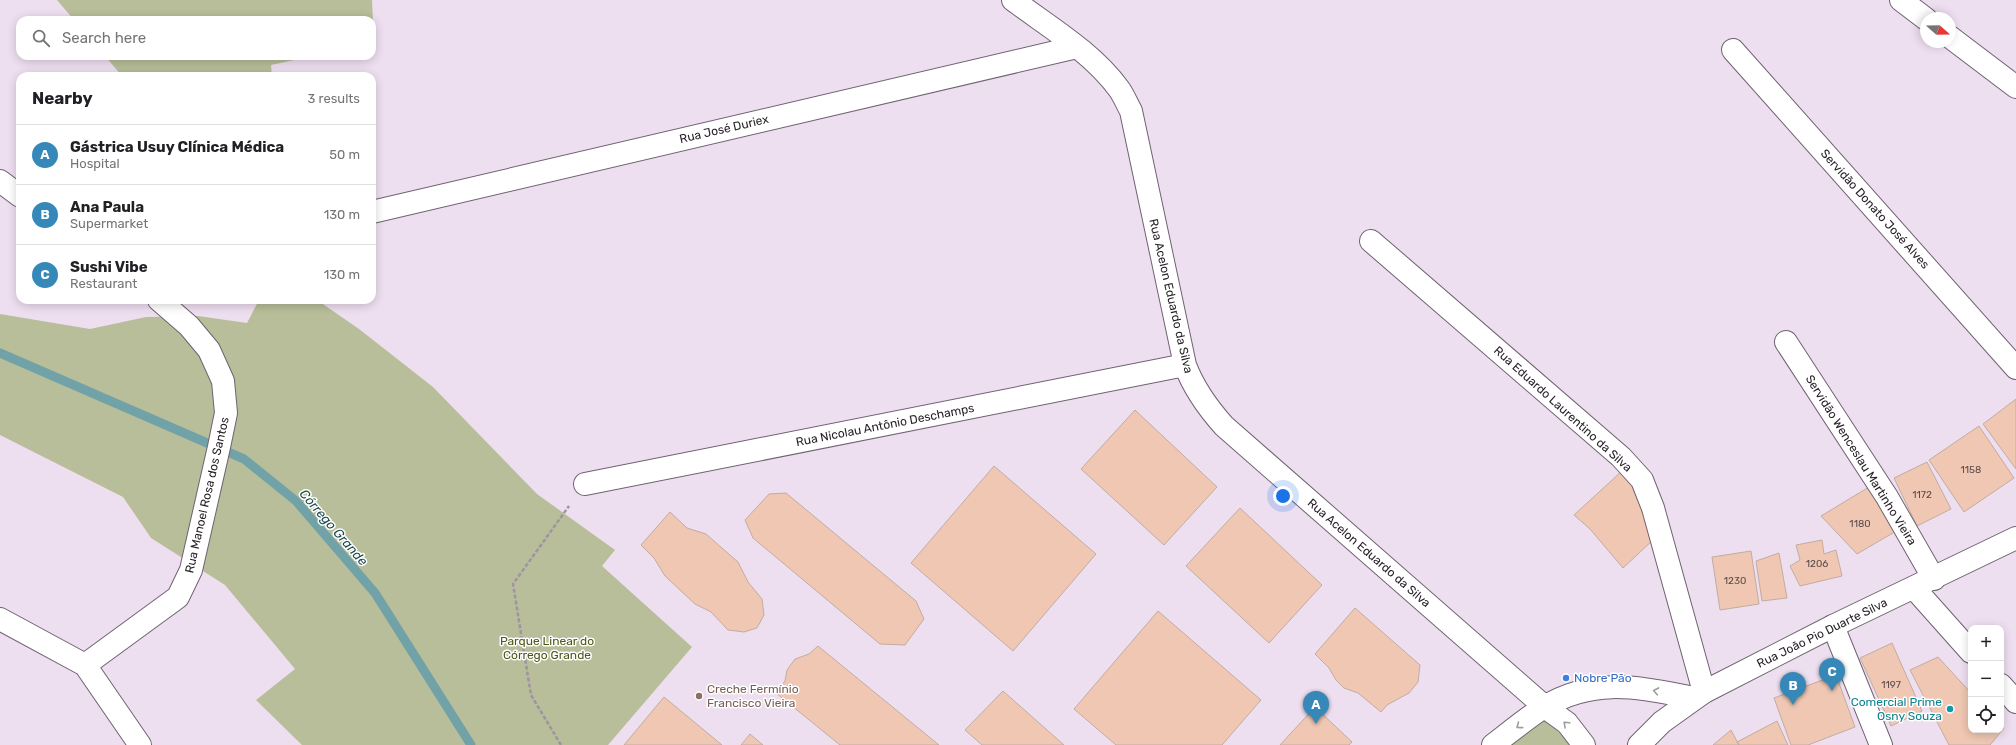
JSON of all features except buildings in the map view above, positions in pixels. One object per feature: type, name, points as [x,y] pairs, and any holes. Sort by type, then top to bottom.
[{"type":"street","name":"Rua Acelon Eduardo da Silva","points":[[1012,0],[1077,47],[1102,69],[1120,90],[1131,111],[1185,365],[1192,384],[1205,405],[1224,426],[1545,707],[1567,724],[1584,745]]},
{"type":"street","points":[[1901,0],[1920,14]]},
{"type":"street","points":[[1956,42],[2016,87]]},
{"type":"street","name":"Rua José Duriex","points":[[376,211],[1077,47]]},
{"type":"street","name":"Servidão Donato José Alves","points":[[1733,50],[2016,368]]},
{"type":"street","points":[[0,181],[16,193]]},
{"type":"street","name":"Rua Eduardo Laurentino da Silva","points":[[1370,241],[1622,457],[1642,480],[1653,508],[1699,695]]},
{"type":"street","name":"Rua Manoel Rosa dos Santos","points":[[85,665],[178,597],[187,581],[198,544],[226,413],[223,381],[209,350],[190,326],[164,304]]},
{"type":"street","name":"Servidão Wenceslau Martinho Vieira","points":[[1786,342],[1887,497],[1934,579]]},
{"type":"street","name":"Rua Nicolau Antônio Deschamps","points":[[585,484],[1185,365]]},
{"type":"street","name":"Rua João Pio Duarte Silva","points":[[1639,745],[1662,722],[1699,695],[1833,626],[1934,579],[2016,538]]},
{"type":"street","points":[[1914,588],[1968,649]]},
{"type":"street","points":[[0,619],[85,665],[140,745]]},
{"type":"street","points":[[1833,626],[1881,745]]},
{"type":"street","points":[[1493,745],[1545,707],[1574,693],[1602,686],[1636,687],[1699,695]]},
{"type":"street","points":[[2004,688],[2016,702]]},
{"type":"path","points":[[561,745],[531,695],[513,584],[585,484]]},
{"type":"green space","points":[[57,0],[372,0],[373,16],[71,16]]},
{"type":"green space","points":[[108,60],[294,60],[271,65],[272,72],[119,72]]},
{"type":"green space","name":"Parque Linear do Córrego Grande","points":[[257,304],[323,304],[359,329],[433,387],[537,494],[615,550],[602,566],[692,647],[608,745],[302,745],[256,700],[295,669],[225,585],[151,538],[123,497],[0,435],[0,314],[90,329],[146,317],[198,316],[247,323]]},
{"type":"green space","points":[[1543,717],[1572,745],[1508,745]]},
{"type":"waterway","name":"Córrego Grande","points":[[0,353],[244,459],[296,501],[375,593],[471,745]]},
{"type":"place","name":"Nobre Pão","points":[[1566,678]]},
{"type":"place","name":"Sushi Vibe","points":[[1832,691]]},
{"type":"place","name":"Creche Fermínio Francisco Vieira","points":[[699,696]]},
{"type":"place","name":"Ana Paula","points":[[1793,705]]},
{"type":"place","name":"Comercial Prime Osny Souza","points":[[1950,709]]},
{"type":"place","name":"Gástrica Usuy Clínica Médica","points":[[1316,724]]}]
